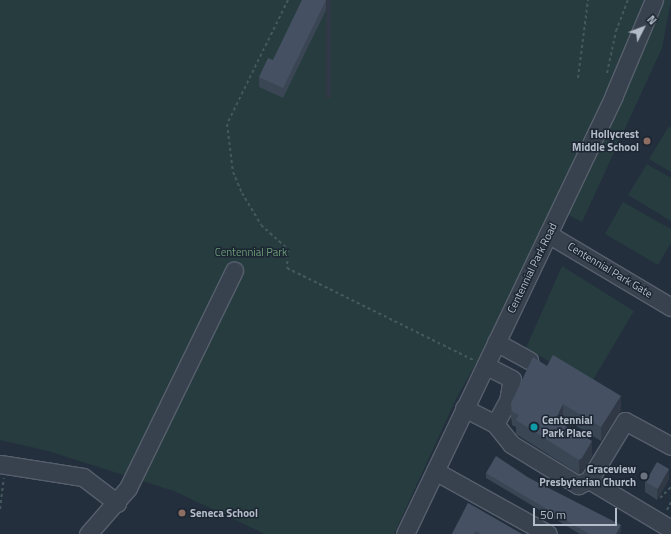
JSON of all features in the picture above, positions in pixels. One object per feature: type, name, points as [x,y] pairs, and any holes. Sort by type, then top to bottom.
[{"type":"street","name":"Centennial Park Road","points":[[405,534],[464,408],[480,363],[496,342],[548,234],[643,30],[654,0]]},
{"type":"street","name":"Centennial Park Gate","points":[[548,234],[671,307]]},
{"type":"street","points":[[88,534],[117,503],[128,488],[234,271]]},
{"type":"street","points":[[496,342],[529,360]]},
{"type":"street","points":[[480,363],[512,379],[513,389],[495,424]]},
{"type":"street","points":[[464,408],[495,424],[511,444],[578,485],[589,480],[625,421],[671,446]]},
{"type":"street","points":[[3,465],[83,478],[117,503]]},
{"type":"street","points":[[435,471],[548,534]]},
{"type":"street","points":[[589,480],[671,529]]},
{"type":"path","points":[[288,0],[227,124],[233,172],[242,193],[261,224],[288,249],[287,268],[480,363]]},
{"type":"path","points":[[578,78],[588,0]]},
{"type":"path","points":[[0,509],[3,465]]},
{"type":"path","points":[[660,498],[670,488]]},
{"type":"path","points":[[667,510],[671,502]]},
{"type":"green space","name":"Centennial Park","points":[[0,0],[671,0],[662,48],[582,222],[563,212],[457,397],[394,534],[265,534],[174,491],[48,451],[0,440]]},
{"type":"green space","points":[[669,126],[671,128],[671,172],[649,159]]},
{"type":"green space","points":[[647,164],[671,178],[671,221],[628,195]]},
{"type":"green space","points":[[623,202],[671,229],[671,243],[658,265],[605,234]]},
{"type":"green space","points":[[562,266],[634,311],[590,385],[526,348]]},
{"type":"building","points":[[302,0],[326,0],[283,88],[259,77],[268,58],[273,60]]},
{"type":"building","points":[[553,355],[621,396],[601,427],[563,404],[555,420],[592,441],[582,458],[579,460],[516,420],[519,415],[512,411],[511,403],[533,357],[547,366]]},
{"type":"building","points":[[496,456],[529,478],[621,525],[616,534],[589,534],[486,473]]},
{"type":"building","points":[[657,462],[669,469],[658,489],[646,482]]},
{"type":"building","points":[[468,503],[522,534],[481,534],[476,531],[474,534],[452,534]]},
{"type":"place","name":"Hollycrest Middle School","points":[[647,141]]},
{"type":"place","name":"Centennial Park Place","points":[[534,427]]},
{"type":"place","name":"Graceview Presbyterian Church","points":[[644,476]]},
{"type":"place","name":"Seneca School","points":[[182,513]]}]
